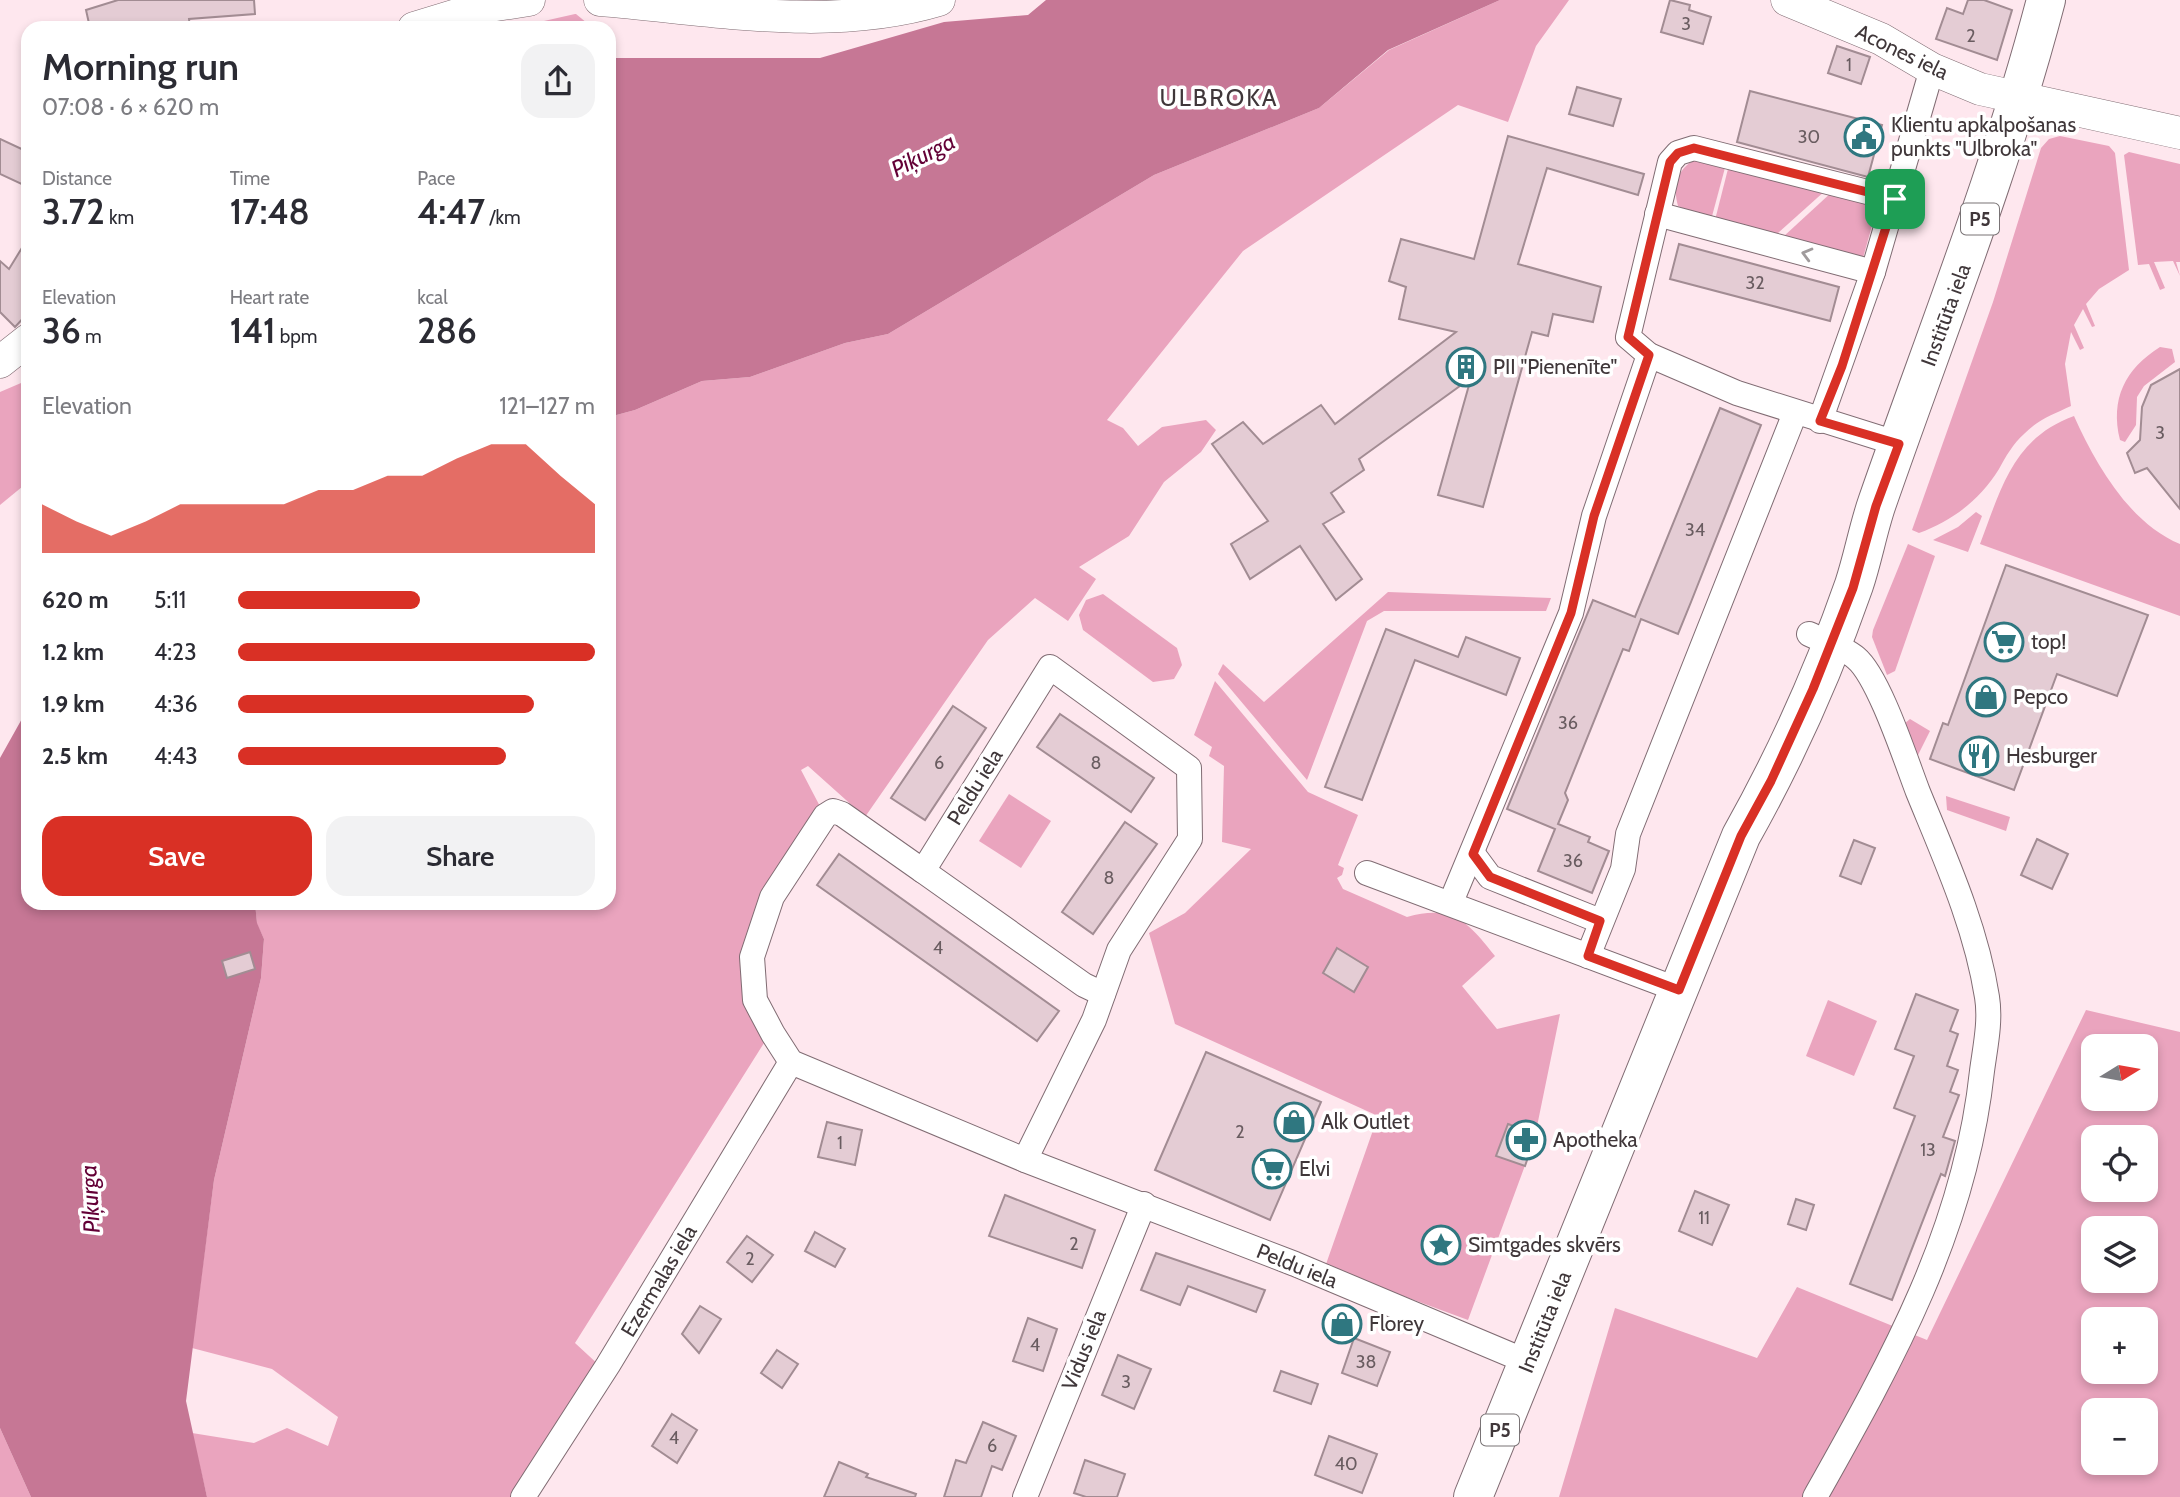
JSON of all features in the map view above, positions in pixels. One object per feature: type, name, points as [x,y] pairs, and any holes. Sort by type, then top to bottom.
[{"type":"main road","name":"Institūta iela","points":[[1473,1497],[1741,836],[1767,740],[1820,639],[1830,580],[1876,506],[1969,251],[2019,97],[2046,0]]},
{"type":"street","points":[[437,21],[483,7],[529,0]]},
{"type":"street","points":[[600,0],[761,16],[819,18],[897,9],[939,0]]},
{"type":"street","name":"Acones iela","points":[[1787,0],[1881,39],[1932,69],[1980,89],[2180,133]]},
{"type":"street","points":[[1820,421],[1873,271],[1932,69]]},
{"type":"street","points":[[1895,199],[1694,148],[1678,153],[1670,162],[1628,337],[1649,355],[1737,393],[1899,444]]},
{"type":"street","points":[[1657,214],[1873,271]]},
{"type":"street","points":[[0,362],[21,346]]},
{"type":"street","points":[[1451,902],[1571,613],[1594,516],[1649,355]]},
{"type":"street","points":[[1588,956],[1623,869],[1628,834],[1637,809],[1795,413]]},
{"type":"street","points":[[1815,1497],[1885,1371],[1929,1279],[1948,1226],[1968,1162],[1978,1113],[1988,1006],[1979,959],[1962,902],[1883,705],[1856,658],[1820,639]]},
{"type":"street","name":"Peldu iela","points":[[923,871],[1050,667],[1189,768],[1190,839],[1119,950],[1094,1020],[1025,1160]]},
{"type":"street","points":[[792,1062],[755,1000],[752,957],[772,897],[825,816],[833,811],[842,814],[1084,985],[1103,994]]},
{"type":"street","points":[[1473,854],[1490,877],[1600,921]]},
{"type":"street","points":[[1367,873],[1451,902],[1679,990]]},
{"type":"street","name":"Peldu iela","points":[[792,1062],[1025,1160],[1144,1203],[1528,1362]]},
{"type":"street","name":"Ezermalas iela","points":[[523,1497],[608,1365],[792,1062]]},
{"type":"street","name":"Vidus iela","points":[[1025,1497],[1144,1203]]},
{"type":"shaded area","points":[[1500,0],[1569,0],[1536,46],[1508,122],[1458,105],[1243,251],[1107,420],[1123,428],[1138,446],[1162,427],[1206,420],[1216,430],[1201,452],[1164,482],[1129,536],[1079,567],[1096,579],[1068,621],[1035,598],[988,640],[865,817],[808,766],[801,770],[825,816],[748,932],[741,962],[747,1001],[764,1043],[575,1343],[601,1367],[513,1497],[207,1497],[192,1433],[254,1443],[287,1428],[328,1446],[338,1417],[272,1369],[192,1348],[214,1180],[261,978],[264,939],[257,924],[256,910],[616,910],[616,415],[635,410],[702,381],[750,377],[845,343],[888,334],[1154,175],[1319,108],[1389,50]]},
{"type":"shaded area","points":[[575,14],[584,21],[544,21]]},
{"type":"shaded area","points":[[2060,136],[2109,146],[2115,153],[2129,270],[2099,289],[2086,304],[2095,326],[2092,327],[2083,309],[2074,325],[2084,348],[2080,350],[2071,332],[2065,364],[2071,406],[2029,429],[2013,446],[1974,500],[1954,516],[1919,533],[1912,530],[1993,302],[2041,148],[2049,139]]},
{"type":"shaded area","points":[[2129,152],[2180,164],[2180,262],[2176,262],[2180,276],[2173,261],[2154,262],[2165,288],[2160,290],[2149,264],[2138,265],[2124,155]]},
{"type":"shaded area","points":[[1699,158],[1726,164],[1711,220],[1678,206],[1676,198],[1678,177],[1686,166]]},
{"type":"shaded area","points":[[1729,165],[1826,190],[1777,234],[1715,220]]},
{"type":"shaded area","points":[[1833,191],[1878,204],[1863,258],[1783,237]]},
{"type":"shaded area","points":[[2160,347],[2172,349],[2175,362],[2144,386],[2137,397],[2136,425],[2125,442],[2120,440],[2117,425],[2119,398],[2123,386],[2138,365]]},
{"type":"shaded area","points":[[21,383],[21,488],[0,505],[0,392]]},
{"type":"shaded area","points":[[2074,416],[2103,472],[2130,507],[2145,522],[2180,544],[2180,616],[1980,544],[2003,485],[2023,452],[2053,426]]},
{"type":"shaded area","points":[[1976,512],[1982,516],[1968,552],[1933,540],[1958,527]]},
{"type":"shaded area","points":[[1908,544],[1935,556],[1895,671],[1887,675],[1872,637],[1873,630]]},
{"type":"shaded area","points":[[1388,592],[1551,598],[1546,611],[1384,611],[1367,621],[1307,780],[1218,674],[1223,664],[1264,702]]},
{"type":"shaded area","points":[[1103,594],[1177,648],[1182,665],[1174,679],[1153,682],[1083,630],[1079,615],[1086,600]]},
{"type":"shaded area","points":[[1215,681],[1308,792],[1358,815],[1338,865],[1344,868],[1342,875],[1337,878],[1343,889],[1407,917],[1436,913],[1448,915],[1467,925],[1495,956],[1462,986],[1497,1029],[1560,1014],[1534,1141],[1468,1320],[1325,1267],[1378,1116],[1175,1024],[1149,933],[1185,913],[1251,849],[1222,842],[1224,766],[1209,756],[1212,747],[1194,735]]},
{"type":"shaded area","points":[[1910,719],[1930,731],[1917,757],[1904,724]]},
{"type":"shaded area","points":[[1009,794],[1051,821],[1021,868],[979,841]]},
{"type":"shaded area","points":[[1946,796],[2010,817],[2006,831],[1947,810]]},
{"type":"shaded area","points":[[1828,1000],[1877,1021],[1854,1076],[1806,1056]]},
{"type":"shaded area","points":[[2086,1010],[2180,1032],[2180,1497],[1559,1497],[1615,1308],[1757,1358],[1797,1287],[1927,1340]]},
{"type":"shaded area","points":[[0,1428],[31,1497],[0,1497]]},
{"type":"water","name":"Piķurga","points":[[1046,0],[1500,0],[1388,50],[1319,108],[1154,175],[888,334],[845,343],[750,377],[702,381],[635,410],[616,415],[616,58],[820,58],[944,22],[1028,15]]},
{"type":"water","name":"Piķurga","points":[[21,720],[21,910],[256,910],[257,923],[264,939],[261,978],[214,1180],[186,1401],[207,1497],[31,1497],[0,1428],[0,758]]},
{"type":"building","points":[[118,0],[254,0],[255,14],[189,21],[88,21],[86,10]]},
{"type":"building","points":[[1670,0],[1690,5],[1689,10],[1711,17],[1703,44],[1661,32]]},
{"type":"building","points":[[1968,0],[1984,0],[2012,10],[1997,60],[1936,39],[1947,8],[1963,14]]},
{"type":"building","points":[[1837,46],[1870,57],[1861,84],[1828,73]]},
{"type":"building","points":[[1577,87],[1621,99],[1613,126],[1569,114]]},
{"type":"building","points":[[1750,91],[1882,125],[1868,177],[1737,142]]},
{"type":"building","name":"PII \"Pienenīte\"","points":[[1508,136],[1644,174],[1638,195],[1547,168],[1518,264],[1601,287],[1593,322],[1553,314],[1548,336],[1532,332],[1483,507],[1438,495],[1471,378],[1359,459],[1364,470],[1331,493],[1344,512],[1323,524],[1362,579],[1336,600],[1300,546],[1250,579],[1231,544],[1268,521],[1212,444],[1243,422],[1263,444],[1321,405],[1335,424],[1456,332],[1399,319],[1406,287],[1389,281],[1401,239],[1474,259]]},
{"type":"building","points":[[0,139],[21,149],[21,184],[0,174]]},
{"type":"building","points":[[1679,244],[1839,287],[1830,321],[1670,279]]},
{"type":"building","points":[[21,249],[21,321],[15,327],[0,312],[0,261],[9,269]]},
{"type":"building","points":[[2180,369],[2180,509],[2147,468],[2135,473],[2127,453],[2140,440],[2142,407],[2151,385]]},
{"type":"building","points":[[1720,408],[1761,425],[1691,602],[1678,634],[1641,619],[1629,651],[1623,649],[1565,793],[1568,800],[1558,824],[1590,837],[1588,842],[1609,851],[1592,893],[1538,871],[1555,829],[1507,809],[1593,600],[1635,617]]},
{"type":"building","points":[[2006,565],[2148,615],[2117,696],[2057,674],[2014,790],[1930,759],[1943,723],[1948,725]]},
{"type":"building","points":[[1386,629],[1458,657],[1466,637],[1520,658],[1506,695],[1415,660],[1362,800],[1325,787]]},
{"type":"building","points":[[953,706],[986,728],[925,820],[891,798]]},
{"type":"building","points":[[1060,714],[1154,778],[1131,812],[1037,747]]},
{"type":"building","points":[[1125,822],[1157,844],[1093,934],[1062,912]]},
{"type":"building","points":[[2037,839],[2068,854],[2052,889],[2021,875]]},
{"type":"building","points":[[1854,840],[1875,848],[1861,884],[1840,876]]},
{"type":"building","points":[[839,854],[1059,1011],[1037,1041],[817,885]]},
{"type":"building","points":[[1337,948],[1368,967],[1354,992],[1323,973]]},
{"type":"building","points":[[250,952],[255,969],[227,978],[222,961]]},
{"type":"building","points":[[1916,994],[1958,1010],[1950,1031],[1958,1034],[1947,1066],[1958,1070],[1950,1092],[1959,1095],[1943,1137],[1955,1141],[1945,1176],[1941,1174],[1892,1300],[1850,1284],[1915,1116],[1894,1108],[1914,1056],[1895,1049]]},
{"type":"building","points":[[1206,1052],[1321,1102],[1270,1220],[1155,1170]]},
{"type":"building","points":[[827,1122],[862,1130],[855,1165],[818,1157]]},
{"type":"building","points":[[1508,1124],[1536,1134],[1525,1166],[1496,1156]]},
{"type":"building","points":[[1695,1191],[1729,1205],[1712,1245],[1679,1231]]},
{"type":"building","points":[[1005,1195],[1095,1230],[1082,1268],[989,1236]]},
{"type":"building","points":[[1796,1199],[1814,1205],[1806,1230],[1788,1224]]},
{"type":"building","points":[[815,1232],[845,1249],[835,1267],[805,1251]]},
{"type":"building","points":[[747,1236],[773,1255],[752,1282],[727,1262]]},
{"type":"building","points":[[1156,1253],[1265,1290],[1256,1312],[1188,1286],[1180,1305],[1141,1290]]},
{"type":"building","points":[[700,1306],[721,1319],[699,1353],[682,1334]]},
{"type":"building","points":[[1028,1318],[1057,1329],[1043,1371],[1013,1361]]},
{"type":"building","points":[[1354,1338],[1390,1352],[1377,1386],[1342,1373]]},
{"type":"building","points":[[777,1350],[798,1364],[782,1388],[761,1373]]},
{"type":"building","points":[[1118,1355],[1151,1369],[1134,1409],[1102,1395]]},
{"type":"building","points":[[1281,1371],[1318,1384],[1311,1404],[1274,1391]]},
{"type":"building","points":[[672,1414],[697,1430],[677,1463],[652,1446]]},
{"type":"building","points":[[983,1422],[1016,1436],[1002,1470],[992,1466],[981,1497],[944,1497],[956,1460],[966,1463]]},
{"type":"building","points":[[1329,1436],[1377,1454],[1362,1493],[1315,1475]]},
{"type":"building","points":[[1085,1460],[1125,1474],[1117,1497],[1086,1497],[1074,1493]]},
{"type":"building","points":[[839,1462],[868,1474],[866,1477],[916,1494],[915,1497],[824,1497]]},
{"type":"place","name":"Klientu apkalpošanas punkts \"Ulbroka\"","points":[[1864,137]]},
{"type":"place","name":"PII \"Pienenīte\"","points":[[1466,367]]},
{"type":"place","name":"top!","points":[[2004,642]]},
{"type":"place","name":"Pepco","points":[[1986,697]]},
{"type":"place","name":"Hesburger","points":[[1979,756]]},
{"type":"place","name":"Alk Outlet","points":[[1294,1122]]},
{"type":"place","name":"Apotheka","points":[[1526,1140]]},
{"type":"place","name":"Elvi","points":[[1272,1169]]},
{"type":"place","name":"Simtgades skvērs","points":[[1441,1245]]},
{"type":"place","name":"Florey","points":[[1342,1324]]},
{"type":"district","name":"ULBROKA","points":[[1219,98]]},
{"type":"route","points":[[1694,148],[1895,199],[1842,366],[1820,421],[1899,444],[1876,506],[1867,547],[1853,588],[1813,689],[1771,781],[1741,836],[1679,990],[1588,956],[1600,921],[1490,877],[1473,854],[1571,613],[1594,516],[1649,355],[1628,337],[1670,162],[1678,153],[1694,148]]}]
